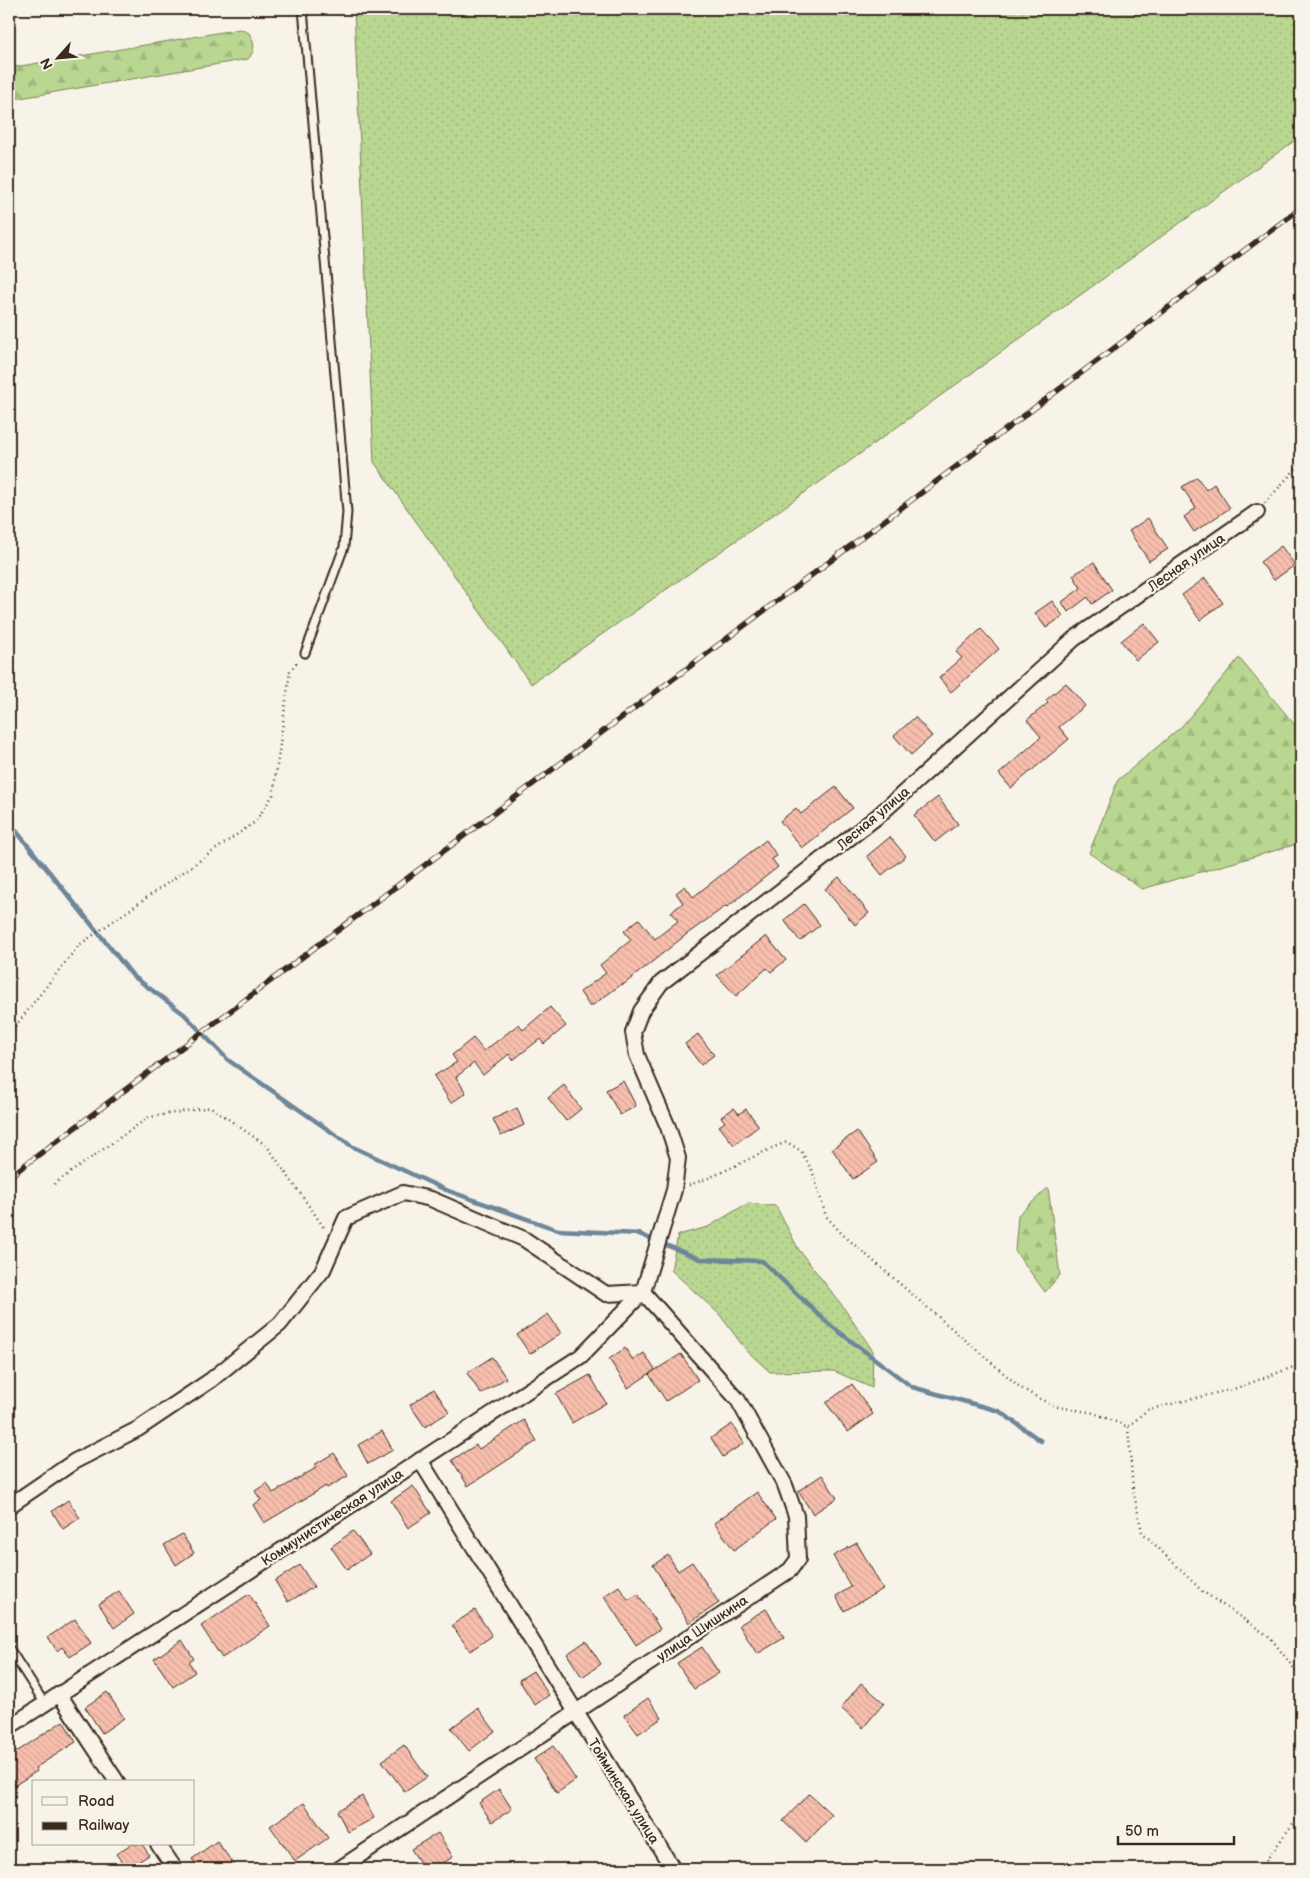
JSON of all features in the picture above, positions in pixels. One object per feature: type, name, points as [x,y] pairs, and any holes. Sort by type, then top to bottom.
[{"type":"street","name":"Лесная улица","points":[[643,1292],[674,1190],[678,1158],[668,1127],[637,1055],[633,1032],[641,1011],[661,983],[878,816],[1074,640],[1257,512]]},
{"type":"street","points":[[9,1506],[75,1461],[138,1429],[211,1380],[280,1324],[323,1270],[346,1218],[403,1193],[430,1199],[524,1239],[606,1294],[643,1292]]},
{"type":"street","name":"Коммунистическая улица","points":[[9,1727],[581,1356],[643,1292]]},
{"type":"street","name":"улица Шишкина","points":[[339,1869],[790,1570],[798,1559],[796,1516],[785,1485],[738,1400],[643,1292]]},
{"type":"street","name":"Тойминская улица","points":[[420,1460],[673,1869]]},
{"type":"street","points":[[59,1694],[116,1780]]},
{"type":"street","points":[[159,1846],[175,1869]]},
{"type":"lane","points":[[303,9],[347,512],[344,547],[304,653]]},
{"type":"lane","points":[[9,1648],[45,1704]]},
{"type":"path","points":[[1257,512],[1301,464]]},
{"type":"path","points":[[9,1034],[79,945],[255,822],[273,795],[290,671],[304,653]]},
{"type":"path","points":[[54,1184],[149,1117],[211,1107],[267,1146],[335,1243]]},
{"type":"path","points":[[674,1190],[730,1170],[770,1148],[787,1142],[801,1151],[812,1170],[826,1216],[842,1234],[1021,1388],[1053,1406],[1094,1413],[1128,1427]]},
{"type":"path","points":[[1128,1427],[1147,1410],[1237,1388],[1301,1364]]},
{"type":"path","points":[[1128,1427],[1133,1489],[1142,1532],[1202,1591],[1270,1638],[1301,1678]]},
{"type":"path","points":[[1260,1869],[1301,1811]]},
{"type":"green space","points":[[354,9],[1301,9],[1301,136],[850,461],[531,684],[374,462]]},
{"type":"green space","points":[[240,29],[249,33],[253,43],[252,53],[248,59],[9,100],[9,68]]},
{"type":"green space","points":[[1239,658],[1295,725],[1301,725],[1301,843],[1142,889],[1089,853],[1118,780],[1182,726]]},
{"type":"green space","points":[[1048,1188],[1060,1275],[1045,1292],[1015,1251],[1018,1215]]},
{"type":"green space","points":[[748,1203],[776,1206],[799,1250],[841,1304],[873,1351],[872,1388],[834,1371],[770,1372],[746,1350],[719,1314],[671,1270],[678,1235],[708,1227]]},
{"type":"building","points":[[1197,477],[1206,490],[1214,484],[1230,508],[1194,532],[1184,517],[1196,508],[1182,487]]},
{"type":"building","points":[[1148,518],[1168,549],[1149,561],[1129,531]]},
{"type":"building","points":[[1281,546],[1295,565],[1274,580],[1260,562]]},
{"type":"building","points":[[1094,562],[1112,590],[1092,604],[1088,597],[1068,612],[1062,602],[1081,588],[1073,575]]},
{"type":"building","points":[[1205,578],[1223,603],[1200,620],[1182,595]]},
{"type":"building","points":[[1052,601],[1063,616],[1046,628],[1035,613]]},
{"type":"building","points":[[1144,623],[1159,642],[1136,660],[1121,641]]},
{"type":"building","points":[[981,629],[999,649],[951,692],[939,678],[962,658],[956,652]]},
{"type":"building","points":[[1066,683],[1085,706],[1059,727],[1069,739],[1011,788],[999,774],[1041,737],[1027,720],[1048,703],[1046,700]]},
{"type":"building","points":[[915,717],[932,736],[911,755],[894,736]]},
{"type":"building","points":[[836,787],[853,808],[802,848],[780,821],[796,808],[801,814]]},
{"type":"building","points":[[938,797],[958,824],[935,842],[914,815]]},
{"type":"building","points":[[890,837],[906,856],[882,875],[867,856]]},
{"type":"building","points":[[766,840],[777,856],[772,859],[778,867],[727,907],[687,934],[623,985],[590,1007],[580,992],[606,973],[600,965],[631,940],[624,931],[639,919],[655,939],[678,921],[671,912],[683,903],[676,893],[685,886],[693,897]]},
{"type":"building","points":[[839,877],[869,913],[855,925],[825,889]]},
{"type":"building","points":[[804,904],[820,925],[800,941],[784,920]]},
{"type":"building","points":[[766,936],[786,960],[771,972],[767,968],[736,996],[717,975]]},
{"type":"building","points":[[550,1007],[566,1026],[544,1044],[540,1039],[513,1060],[509,1054],[483,1075],[474,1063],[456,1077],[466,1093],[451,1103],[434,1076],[457,1062],[452,1055],[473,1038],[484,1051],[519,1024],[523,1030]]},
{"type":"building","points":[[698,1034],[714,1055],[701,1065],[685,1044]]},
{"type":"building","points":[[623,1081],[636,1106],[620,1115],[606,1090]]},
{"type":"building","points":[[564,1085],[581,1109],[566,1121],[548,1098]]},
{"type":"building","points":[[517,1108],[524,1125],[501,1136],[493,1119]]},
{"type":"building","points":[[734,1108],[739,1114],[746,1109],[759,1126],[734,1145],[719,1126],[725,1122],[721,1117]]},
{"type":"building","points":[[857,1131],[878,1162],[853,1179],[832,1149]]},
{"type":"building","points":[[548,1314],[561,1333],[530,1354],[517,1335]]},
{"type":"building","points":[[625,1348],[633,1360],[644,1353],[655,1370],[628,1388],[609,1359]]},
{"type":"building","points":[[681,1354],[698,1380],[666,1401],[649,1374]]},
{"type":"building","points":[[492,1357],[506,1378],[481,1394],[467,1373]]},
{"type":"building","points":[[590,1375],[606,1403],[572,1423],[556,1394]]},
{"type":"building","points":[[852,1384],[873,1414],[848,1432],[826,1403]]},
{"type":"building","points":[[434,1389],[449,1412],[425,1427],[410,1405]]},
{"type":"building","points":[[524,1420],[537,1441],[468,1486],[452,1460],[476,1445],[479,1449]]},
{"type":"building","points":[[732,1424],[744,1443],[723,1457],[711,1438]]},
{"type":"building","points":[[382,1431],[393,1450],[368,1464],[358,1445]]},
{"type":"building","points":[[334,1453],[348,1476],[327,1488],[326,1486],[264,1523],[253,1505],[261,1500],[255,1491],[267,1483],[273,1493],[316,1468],[314,1465]]},
{"type":"building","points":[[822,1475],[837,1498],[813,1514],[798,1491]]},
{"type":"building","points":[[413,1486],[431,1513],[408,1528],[391,1501]]},
{"type":"building","points":[[757,1492],[776,1519],[734,1550],[714,1523]]},
{"type":"building","points":[[68,1500],[80,1518],[63,1529],[52,1511]]},
{"type":"building","points":[[353,1531],[370,1554],[347,1570],[331,1547]]},
{"type":"building","points":[[182,1534],[194,1553],[176,1565],[164,1545]]},
{"type":"building","points":[[857,1543],[883,1589],[844,1611],[836,1596],[851,1587],[833,1556]]},
{"type":"building","points":[[668,1555],[678,1571],[692,1562],[719,1603],[689,1623],[653,1565]]},
{"type":"building","points":[[300,1565],[314,1587],[288,1602],[275,1581]]},
{"type":"building","points":[[619,1586],[628,1600],[638,1594],[660,1629],[636,1645],[604,1596]]},
{"type":"building","points":[[119,1591],[134,1614],[114,1628],[99,1604]]},
{"type":"building","points":[[249,1594],[270,1626],[222,1658],[201,1626]]},
{"type":"building","points":[[766,1609],[784,1638],[757,1654],[739,1625]]},
{"type":"building","points":[[475,1610],[492,1636],[470,1651],[452,1625]]},
{"type":"building","points":[[75,1619],[91,1643],[70,1657],[62,1647],[57,1651],[48,1637]]},
{"type":"building","points":[[182,1640],[194,1659],[189,1662],[195,1672],[173,1687],[154,1659]]},
{"type":"building","points":[[586,1641],[601,1664],[582,1677],[567,1654]]},
{"type":"building","points":[[702,1647],[719,1673],[694,1689],[677,1663]]},
{"type":"building","points":[[533,1671],[549,1695],[535,1705],[519,1680]]},
{"type":"building","points":[[861,1683],[884,1703],[863,1728],[841,1708]]},
{"type":"building","points":[[107,1692],[124,1718],[102,1733],[85,1707]]},
{"type":"building","points":[[648,1698],[662,1718],[638,1734],[624,1715]]},
{"type":"building","points":[[478,1708],[495,1731],[469,1751],[451,1728]]},
{"type":"building","points":[[63,1721],[76,1742],[35,1768],[37,1771],[9,1789],[9,1757]]},
{"type":"building","points":[[404,1745],[427,1777],[405,1792],[382,1761]]},
{"type":"building","points":[[553,1746],[576,1780],[557,1793],[534,1759]]},
{"type":"building","points":[[499,1789],[512,1809],[492,1822],[479,1803]]},
{"type":"building","points":[[809,1794],[832,1815],[806,1843],[783,1821]]},
{"type":"building","points":[[362,1796],[374,1818],[348,1832],[337,1811]]},
{"type":"building","points":[[304,1803],[328,1838],[295,1861],[270,1826]]},
{"type":"building","points":[[438,1833],[453,1857],[433,1869],[424,1869],[411,1849]]},
{"type":"building","points":[[217,1841],[237,1869],[199,1869],[192,1859]]},
{"type":"building","points":[[128,1846],[143,1846],[149,1855],[127,1869],[116,1854]]},
{"type":"waterway","points":[[9,822],[133,976],[184,1014],[228,1060],[353,1147],[446,1190],[558,1230],[639,1234],[700,1259],[762,1261],[830,1325],[912,1387],[999,1411],[1041,1441]]},
{"type":"railway","points":[[9,1177],[1301,208]]}]
